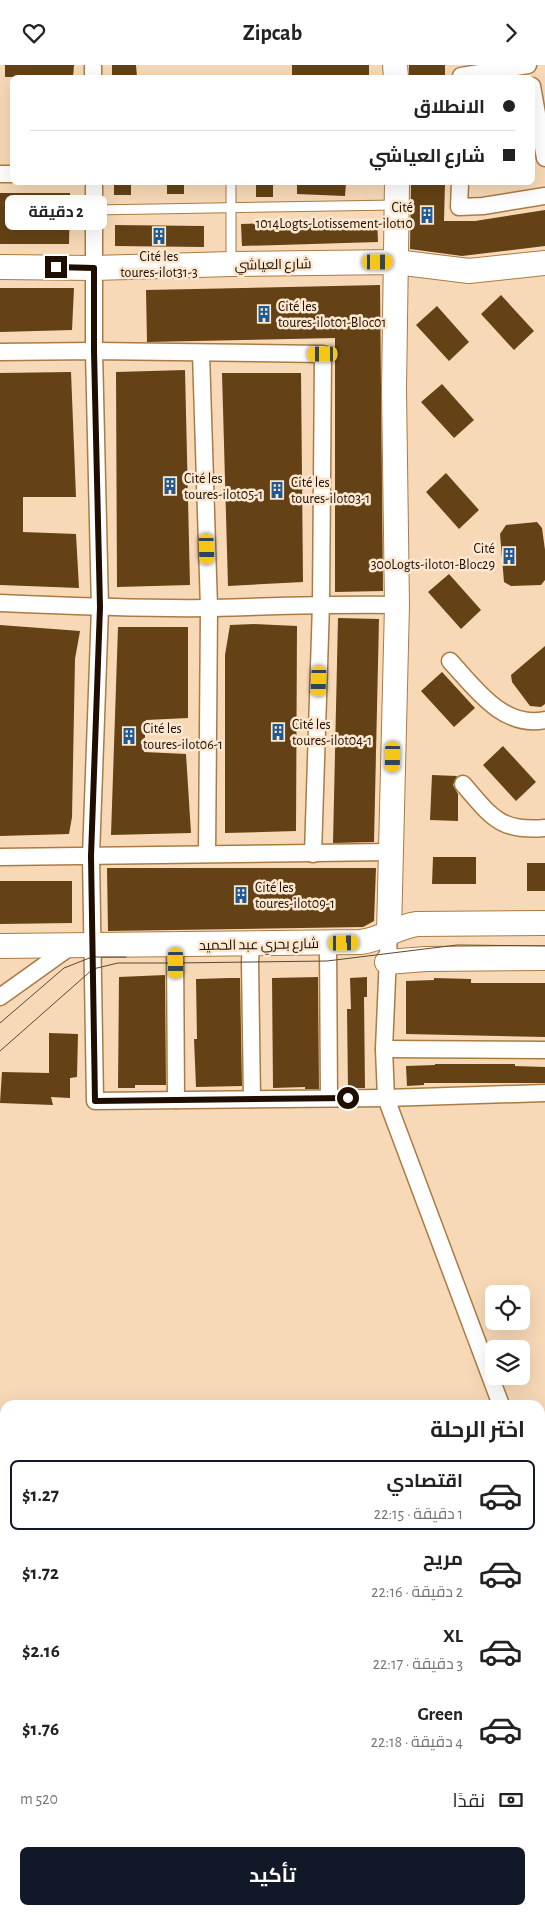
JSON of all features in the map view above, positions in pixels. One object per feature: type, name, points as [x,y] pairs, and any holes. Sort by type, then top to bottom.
[{"type":"street","points":[[461,73],[528,65]]},
{"type":"street","points":[[535,103],[545,158]]},
{"type":"street","points":[[94,185],[94,351],[100,607],[91,856],[82,947],[95,1101],[386,1098],[545,1093]]},
{"type":"street","points":[[460,185],[460,207],[483,206],[545,196]]},
{"type":"street","points":[[397,194],[394,390],[397,605],[389,932],[384,1049],[386,1098],[500,1400]]},
{"type":"street","name":"شارع العياشي","points":[[0,267],[94,268],[396,262],[469,271],[545,263]]},
{"type":"street","points":[[0,352],[94,351],[323,354],[321,604],[313,854]]},
{"type":"street","points":[[201,353],[209,608],[207,854]]},
{"type":"street","points":[[0,603],[100,607],[209,608],[321,604],[397,605]]},
{"type":"street","points":[[450,661],[488,703],[506,715],[525,721],[545,721]]},
{"type":"street","points":[[463,784],[493,818],[506,825],[519,828],[545,828]]},
{"type":"street","points":[[0,857],[391,852]]},
{"type":"street","name":"شارع بحري عبد الحميد","points":[[0,946],[82,947],[328,943],[372,941],[403,926],[417,924],[545,923]]},
{"type":"street","points":[[328,943],[329,1098]]},
{"type":"street","points":[[251,944],[252,1099]]},
{"type":"street","points":[[176,945],[176,1100]]},
{"type":"street","points":[[0,997],[82,947]]},
{"type":"street","points":[[387,962],[426,959],[545,958]]},
{"type":"street","points":[[384,1049],[545,1049]]},
{"type":"lane","points":[[231,185],[231,264]]},
{"type":"lane","points":[[94,210],[231,209],[397,194]]},
{"type":"building","points":[[5,65],[74,65],[73,75],[10,75],[10,77],[5,77]]},
{"type":"building","points":[[112,65],[136,65],[137,75],[112,75]]},
{"type":"building","points":[[292,65],[369,65],[369,75],[292,75]]},
{"type":"building","points":[[409,65],[445,65],[445,75],[409,75]]},
{"type":"building","points":[[114,185],[131,185],[131,195],[114,195]]},
{"type":"building","points":[[167,185],[184,185],[184,194],[167,194]]},
{"type":"building","points":[[256,185],[273,185],[273,197],[256,197]]},
{"type":"building","points":[[297,185],[346,185],[345,196],[297,194]]},
{"type":"building","name":"Cité 1014Logts-Lotissement-ilot10","points":[[411,185],[445,185],[444,221],[475,221],[545,210],[545,246],[462,256],[410,249]]},
{"type":"building","points":[[0,193],[70,193],[69,244],[0,244]]},
{"type":"building","points":[[377,220],[378,242],[242,246],[241,224]]},
{"type":"building","name":"Cité les toures-ilot31-3","points":[[115,225],[204,226],[204,247],[115,246]]},
{"type":"building","points":[[380,285],[383,591],[335,592],[335,338],[147,342],[146,290]]},
{"type":"building","points":[[0,288],[74,288],[72,330],[0,332]]},
{"type":"building","points":[[501,295],[534,331],[514,350],[481,314]]},
{"type":"building","points":[[437,306],[469,342],[449,361],[416,325]]},
{"type":"building","points":[[185,370],[190,585],[117,587],[116,372]]},
{"type":"building","points":[[71,372],[76,497],[23,497],[23,532],[76,534],[79,588],[0,585],[0,373]]},
{"type":"building","name":"Cité les toures-ilot03-1","points":[[222,373],[301,373],[303,582],[228,586]]},
{"type":"building","points":[[442,384],[474,420],[454,438],[421,402]]},
{"type":"building","points":[[446,473],[479,510],[459,529],[426,492]]},
{"type":"building","name":"Cité 300Logts-ilot01-Bloc29","points":[[537,522],[542,528],[545,550],[545,580],[541,585],[511,586],[504,582],[500,534],[506,525]]},
{"type":"building","points":[[449,574],[481,610],[461,629],[428,592]]},
{"type":"building","points":[[338,618],[379,619],[374,842],[333,843]]},
{"type":"building","points":[[0,625],[80,631],[75,659],[72,817],[69,834],[0,836]]},
{"type":"building","name":"Cité les toures-ilot04-1","points":[[230,625],[297,626],[296,831],[225,833],[225,655]]},
{"type":"building","name":"Cité les toures-ilot06-1","points":[[118,627],[188,627],[188,718],[146,720],[144,752],[186,754],[191,833],[111,835]]},
{"type":"building","points":[[545,646],[545,704],[541,707],[530,706],[512,682],[511,675]]},
{"type":"building","points":[[442,672],[475,708],[454,727],[421,691]]},
{"type":"building","points":[[503,746],[536,782],[516,801],[483,765]]},
{"type":"building","points":[[432,775],[457,776],[453,785],[458,794],[458,821],[430,820]]},
{"type":"building","points":[[433,857],[476,857],[476,884],[432,884]]},
{"type":"building","points":[[527,863],[545,863],[545,891],[527,891]]},
{"type":"building","name":"Cité les toures-ilot09-1","points":[[107,868],[376,868],[374,921],[363,927],[108,931]]},
{"type":"building","points":[[0,881],[72,881],[72,923],[0,924]]},
{"type":"building","points":[[165,975],[166,1085],[135,1085],[135,1088],[118,1088],[119,977]]},
{"type":"building","points":[[318,977],[319,1089],[305,1089],[305,1087],[273,1088],[272,978]]},
{"type":"building","points":[[367,977],[367,997],[364,997],[365,1088],[348,1088],[347,1009],[351,1009],[350,978]]},
{"type":"building","points":[[240,978],[242,1086],[196,1087],[194,1039],[197,1039],[196,979]]},
{"type":"building","points":[[434,978],[471,979],[471,983],[545,983],[545,1037],[406,1034],[406,981],[434,980]]},
{"type":"building","points":[[49,1033],[78,1034],[77,1077],[70,1078],[70,1098],[51,1097],[53,1105],[0,1103],[2,1072],[49,1073]]},
{"type":"building","points":[[515,1064],[515,1066],[545,1067],[545,1083],[424,1083],[424,1085],[407,1086],[406,1066]]},
{"type":"tram line","points":[[0,1051],[93,969],[118,963],[327,961],[457,945],[545,946]]},
{"type":"tram line","points":[[0,1023],[64,968],[92,957],[126,957]]},
{"type":"place","name":"Cité 1014Logts-Lotissement-ilot10","points":[[427,215]]},
{"type":"place","name":"Cité les toures-ilot31-3","points":[[159,236]]},
{"type":"place","name":"Cité les toures-ilot01-Bloc01","points":[[264,314]]},
{"type":"place","name":"Cité les toures-ilot05-1","points":[[170,486]]},
{"type":"place","name":"Cité les toures-ilot03-1","points":[[277,490]]},
{"type":"place","name":"Cité 300Logts-ilot01-Bloc29","points":[[509,556]]},
{"type":"place","name":"Cité les toures-ilot04-1","points":[[278,732]]},
{"type":"place","name":"Cité les toures-ilot06-1","points":[[129,736]]},
{"type":"place","name":"Cité les toures-ilot09-1","points":[[241,895]]},
{"type":"route","points":[[56,267],[94,268],[100,607],[91,856],[95,1101],[348,1098]]}]
